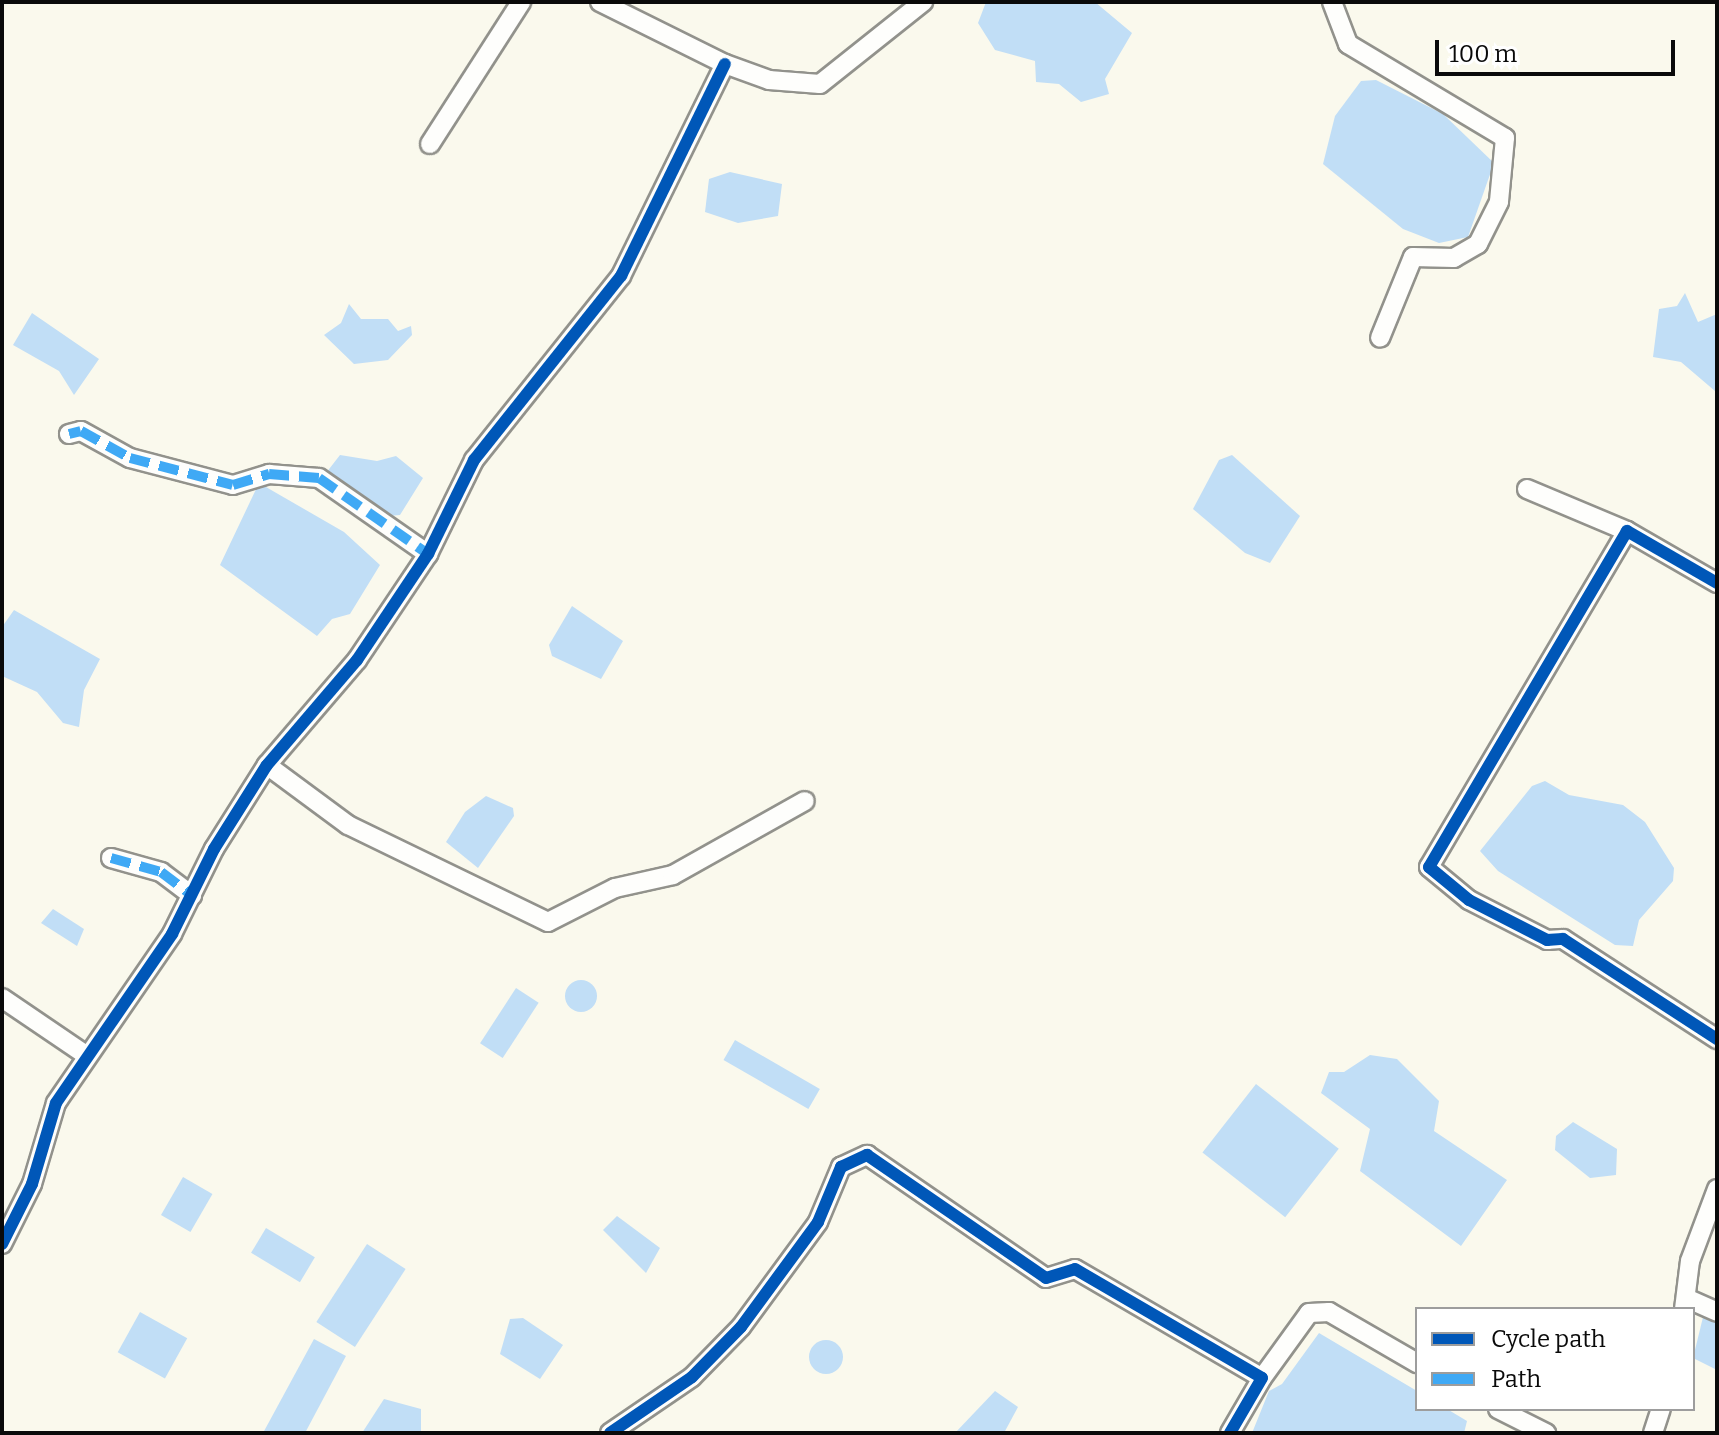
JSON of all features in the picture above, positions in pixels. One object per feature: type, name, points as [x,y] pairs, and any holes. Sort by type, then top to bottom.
[{"type":"street","points":[[430,144],[521,2]]},
{"type":"street","points":[[600,2],[725,64],[769,80],[820,84],[923,2]]},
{"type":"street","points":[[1332,2],[1348,44],[1505,138],[1499,202],[1478,244],[1454,258],[1413,257],[1380,338]]},
{"type":"street","points":[[2,1244],[32,1184],[56,1103],[192,895],[267,765],[357,660],[428,554],[474,460],[621,276],[725,64]]},
{"type":"street","points":[[69,434],[81,431],[130,458],[233,485],[269,474],[319,478],[428,554]]},
{"type":"street","points":[[1527,489],[1627,531],[1717,583]]},
{"type":"street","points":[[1627,531],[1429,867],[1469,900],[1547,940],[1563,939],[1717,1039]]},
{"type":"street","points":[[267,765],[348,825],[548,922],[615,888],[673,875],[805,801]]},
{"type":"street","points":[[111,858],[161,872],[192,895]]},
{"type":"street","points":[[2,998],[86,1055]]},
{"type":"street","points":[[610,1433],[692,1377],[741,1327],[818,1222],[841,1167],[867,1155],[1046,1278],[1075,1269],[1262,1378]]},
{"type":"street","points":[[1717,1189],[1690,1261],[1685,1304],[1717,1312]]},
{"type":"street","points":[[1230,1433],[1262,1378],[1309,1313],[1329,1312],[1415,1362]]},
{"type":"street","points":[[1502,1411],[1546,1433]]},
{"type":"street","points":[[1653,1433],[1660,1411]]},
{"type":"water","points":[[986,2],[1095,2],[1132,33],[1105,79],[1109,94],[1081,102],[1059,84],[1036,82],[1035,61],[995,50],[978,23]]},
{"type":"water","points":[[1376,80],[1443,114],[1494,163],[1468,237],[1439,243],[1403,229],[1323,164],[1335,116],[1361,81]]},
{"type":"water","points":[[730,172],[782,184],[778,216],[738,223],[705,212],[709,179]]},
{"type":"water","points":[[1685,293],[1698,322],[1717,314],[1715,391],[1681,362],[1653,357],[1659,309],[1677,306]]},
{"type":"water","points":[[349,304],[361,319],[388,319],[398,331],[411,326],[412,335],[388,360],[354,364],[324,335],[341,323]]},
{"type":"water","points":[[32,313],[99,359],[74,395],[59,371],[13,345]]},
{"type":"water","points":[[340,455],[377,461],[396,456],[423,478],[400,515],[388,516],[326,473]]},
{"type":"water","points":[[1232,455],[1300,516],[1270,563],[1245,553],[1193,509],[1219,460]]},
{"type":"water","points":[[259,483],[344,532],[380,565],[350,614],[332,619],[317,636],[220,565]]},
{"type":"water","points":[[572,606],[623,641],[601,679],[552,656],[549,645]]},
{"type":"water","points":[[14,610],[100,659],[84,690],[79,727],[63,723],[37,692],[2,676],[2,627]]},
{"type":"water","points":[[1545,781],[1569,795],[1623,805],[1645,822],[1674,868],[1673,881],[1639,920],[1633,946],[1615,945],[1498,871],[1480,851],[1532,786]]},
{"type":"water","points":[[486,796],[513,808],[514,816],[478,868],[446,842],[465,812]]},
{"type":"water","points":[[53,909],[84,929],[77,946],[41,923]]},
{"type":"water","points":[[581,980],[592,985],[597,996],[592,1007],[581,1012],[570,1007],[565,996],[570,985]]},
{"type":"water","points":[[516,988],[539,1003],[503,1058],[480,1043]]},
{"type":"water","points":[[735,1040],[820,1089],[808,1109],[724,1060]]},
{"type":"water","points":[[1370,1055],[1397,1059],[1439,1101],[1434,1131],[1507,1180],[1461,1246],[1360,1171],[1370,1129],[1321,1093],[1329,1072],[1344,1072]]},
{"type":"water","points":[[1256,1084],[1339,1149],[1285,1217],[1202,1153]]},
{"type":"water","points":[[1573,1122],[1617,1149],[1616,1175],[1590,1178],[1555,1150],[1556,1136]]},
{"type":"water","points":[[183,1177],[212,1194],[190,1232],[161,1215]]},
{"type":"water","points":[[617,1216],[660,1248],[646,1273],[603,1230]]},
{"type":"water","points":[[266,1228],[315,1257],[300,1282],[251,1253]]},
{"type":"water","points":[[367,1244],[406,1269],[355,1347],[316,1322]]},
{"type":"water","points":[[1705,1309],[1717,1315],[1717,1370],[1695,1359]]},
{"type":"water","points":[[140,1312],[187,1338],[165,1378],[118,1352]]},
{"type":"water","points":[[523,1318],[563,1345],[540,1379],[500,1354],[510,1319]]},
{"type":"water","points":[[1319,1333],[1415,1390],[1415,1411],[1450,1411],[1467,1421],[1464,1433],[1252,1433],[1269,1391],[1282,1384]]},
{"type":"water","points":[[314,1339],[346,1356],[305,1433],[263,1433]]},
{"type":"water","points":[[826,1340],[838,1345],[843,1357],[838,1369],[826,1374],[814,1369],[809,1357],[814,1345]]},
{"type":"water","points":[[995,1391],[1018,1407],[1004,1433],[955,1433]]},
{"type":"water","points":[[384,1399],[421,1409],[421,1433],[362,1433]]},
{"type":"marked path","points":[[69,434],[81,431],[130,458],[233,485],[269,474],[319,478],[428,554]]},
{"type":"marked path","points":[[111,858],[161,872],[192,895]]},
{"type":"cycle path","points":[[2,1244],[32,1184],[56,1103],[172,934],[214,849],[267,765],[357,660],[428,554],[474,460],[621,276],[725,64]]},
{"type":"cycle path","points":[[1717,583],[1627,531],[1429,867],[1469,900],[1547,940],[1563,939],[1717,1039]]},
{"type":"cycle path","points":[[610,1433],[692,1377],[741,1327],[818,1222],[841,1167],[867,1155],[1046,1278],[1075,1269],[1262,1378],[1230,1433]]}]
